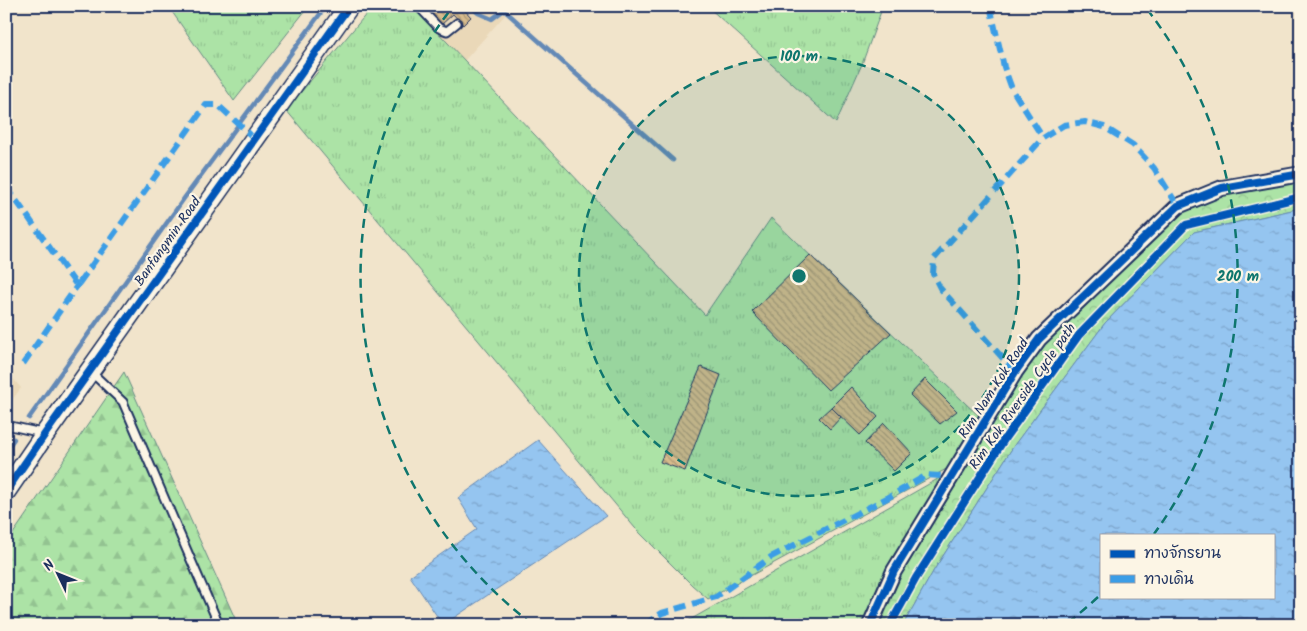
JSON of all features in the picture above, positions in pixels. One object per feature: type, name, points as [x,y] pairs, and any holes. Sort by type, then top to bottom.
[{"type":"street","name":"Banfangmin Road","points":[[6,491],[350,6]]},
{"type":"street","name":"Rim Nam Kok Road","points":[[870,625],[894,571],[1015,372],[1040,339],[1178,206],[1222,188],[1301,174]]},
{"type":"lane","points":[[418,6],[439,28],[447,31],[457,22]]},
{"type":"lane","points":[[90,371],[123,402],[219,625]]},
{"type":"lane","points":[[6,425],[45,434]]},
{"type":"shaded area","points":[[413,6],[513,6],[464,61]]},
{"type":"shaded area","points":[[6,370],[21,388],[6,408]]},
{"type":"green space","points":[[168,6],[309,6],[234,101]]},
{"type":"green space","points":[[373,6],[413,6],[705,315],[771,218],[985,422],[961,461],[708,599],[635,528],[286,110]]},
{"type":"green space","points":[[707,6],[883,6],[862,64],[836,123]]},
{"type":"green space","points":[[1301,174],[1301,208],[1194,232],[1105,323],[1015,444],[934,570],[903,625],[869,625],[1039,339],[1178,206]]},
{"type":"green space","points":[[124,372],[238,625],[6,625],[6,544]]},
{"type":"green space","points":[[957,468],[870,625],[681,625]]},
{"type":"water","points":[[1301,208],[1301,625],[903,625],[934,570],[1015,444],[1105,323],[1194,232]]},
{"type":"water","points":[[538,440],[606,516],[443,625],[410,576],[477,529],[458,498]]},
{"type":"building","points":[[423,6],[461,6],[471,17],[463,25],[453,14],[441,25]]},
{"type":"building","points":[[810,255],[891,333],[828,390],[752,312]]},
{"type":"building","points":[[701,367],[721,375],[685,471],[660,462]]},
{"type":"building","points":[[925,379],[957,411],[940,424],[910,395]]},
{"type":"building","points":[[851,387],[878,417],[860,435],[831,407]]},
{"type":"building","points":[[831,407],[841,417],[830,429],[819,418]]},
{"type":"building","points":[[884,423],[912,453],[894,471],[865,443]]},
{"type":"waterway","points":[[29,418],[185,197],[326,6]]},
{"type":"waterway","points":[[471,6],[478,13],[492,19],[504,10],[673,160]]},
{"type":"waterway","points":[[6,450],[14,439]]},
{"type":"marked path","points":[[990,6],[1004,67],[1012,89],[1043,138],[1064,125],[1085,122],[1104,127],[1133,145],[1154,168],[1178,206]]},
{"type":"marked path","points":[[6,186],[77,286],[206,105],[218,105],[255,139]]},
{"type":"marked path","points":[[1015,372],[940,288],[933,274],[934,259],[1043,138]]},
{"type":"marked path","points":[[23,364],[79,283]]},
{"type":"marked path","points":[[644,625],[662,613],[716,597],[771,557],[889,497],[927,475],[952,477]]},
{"type":"cycle path","points":[[6,491],[349,6]]},
{"type":"cycle path","name":"Rim Kok Riverside Cycle path","points":[[870,625],[894,571],[1015,372],[1039,339],[1178,206],[1222,188],[1301,174]]},
{"type":"cycle path","name":"Rim Kok Riverside Cycle path","points":[[890,625],[916,578],[1005,438],[1079,335],[1186,225],[1301,197]]}]
